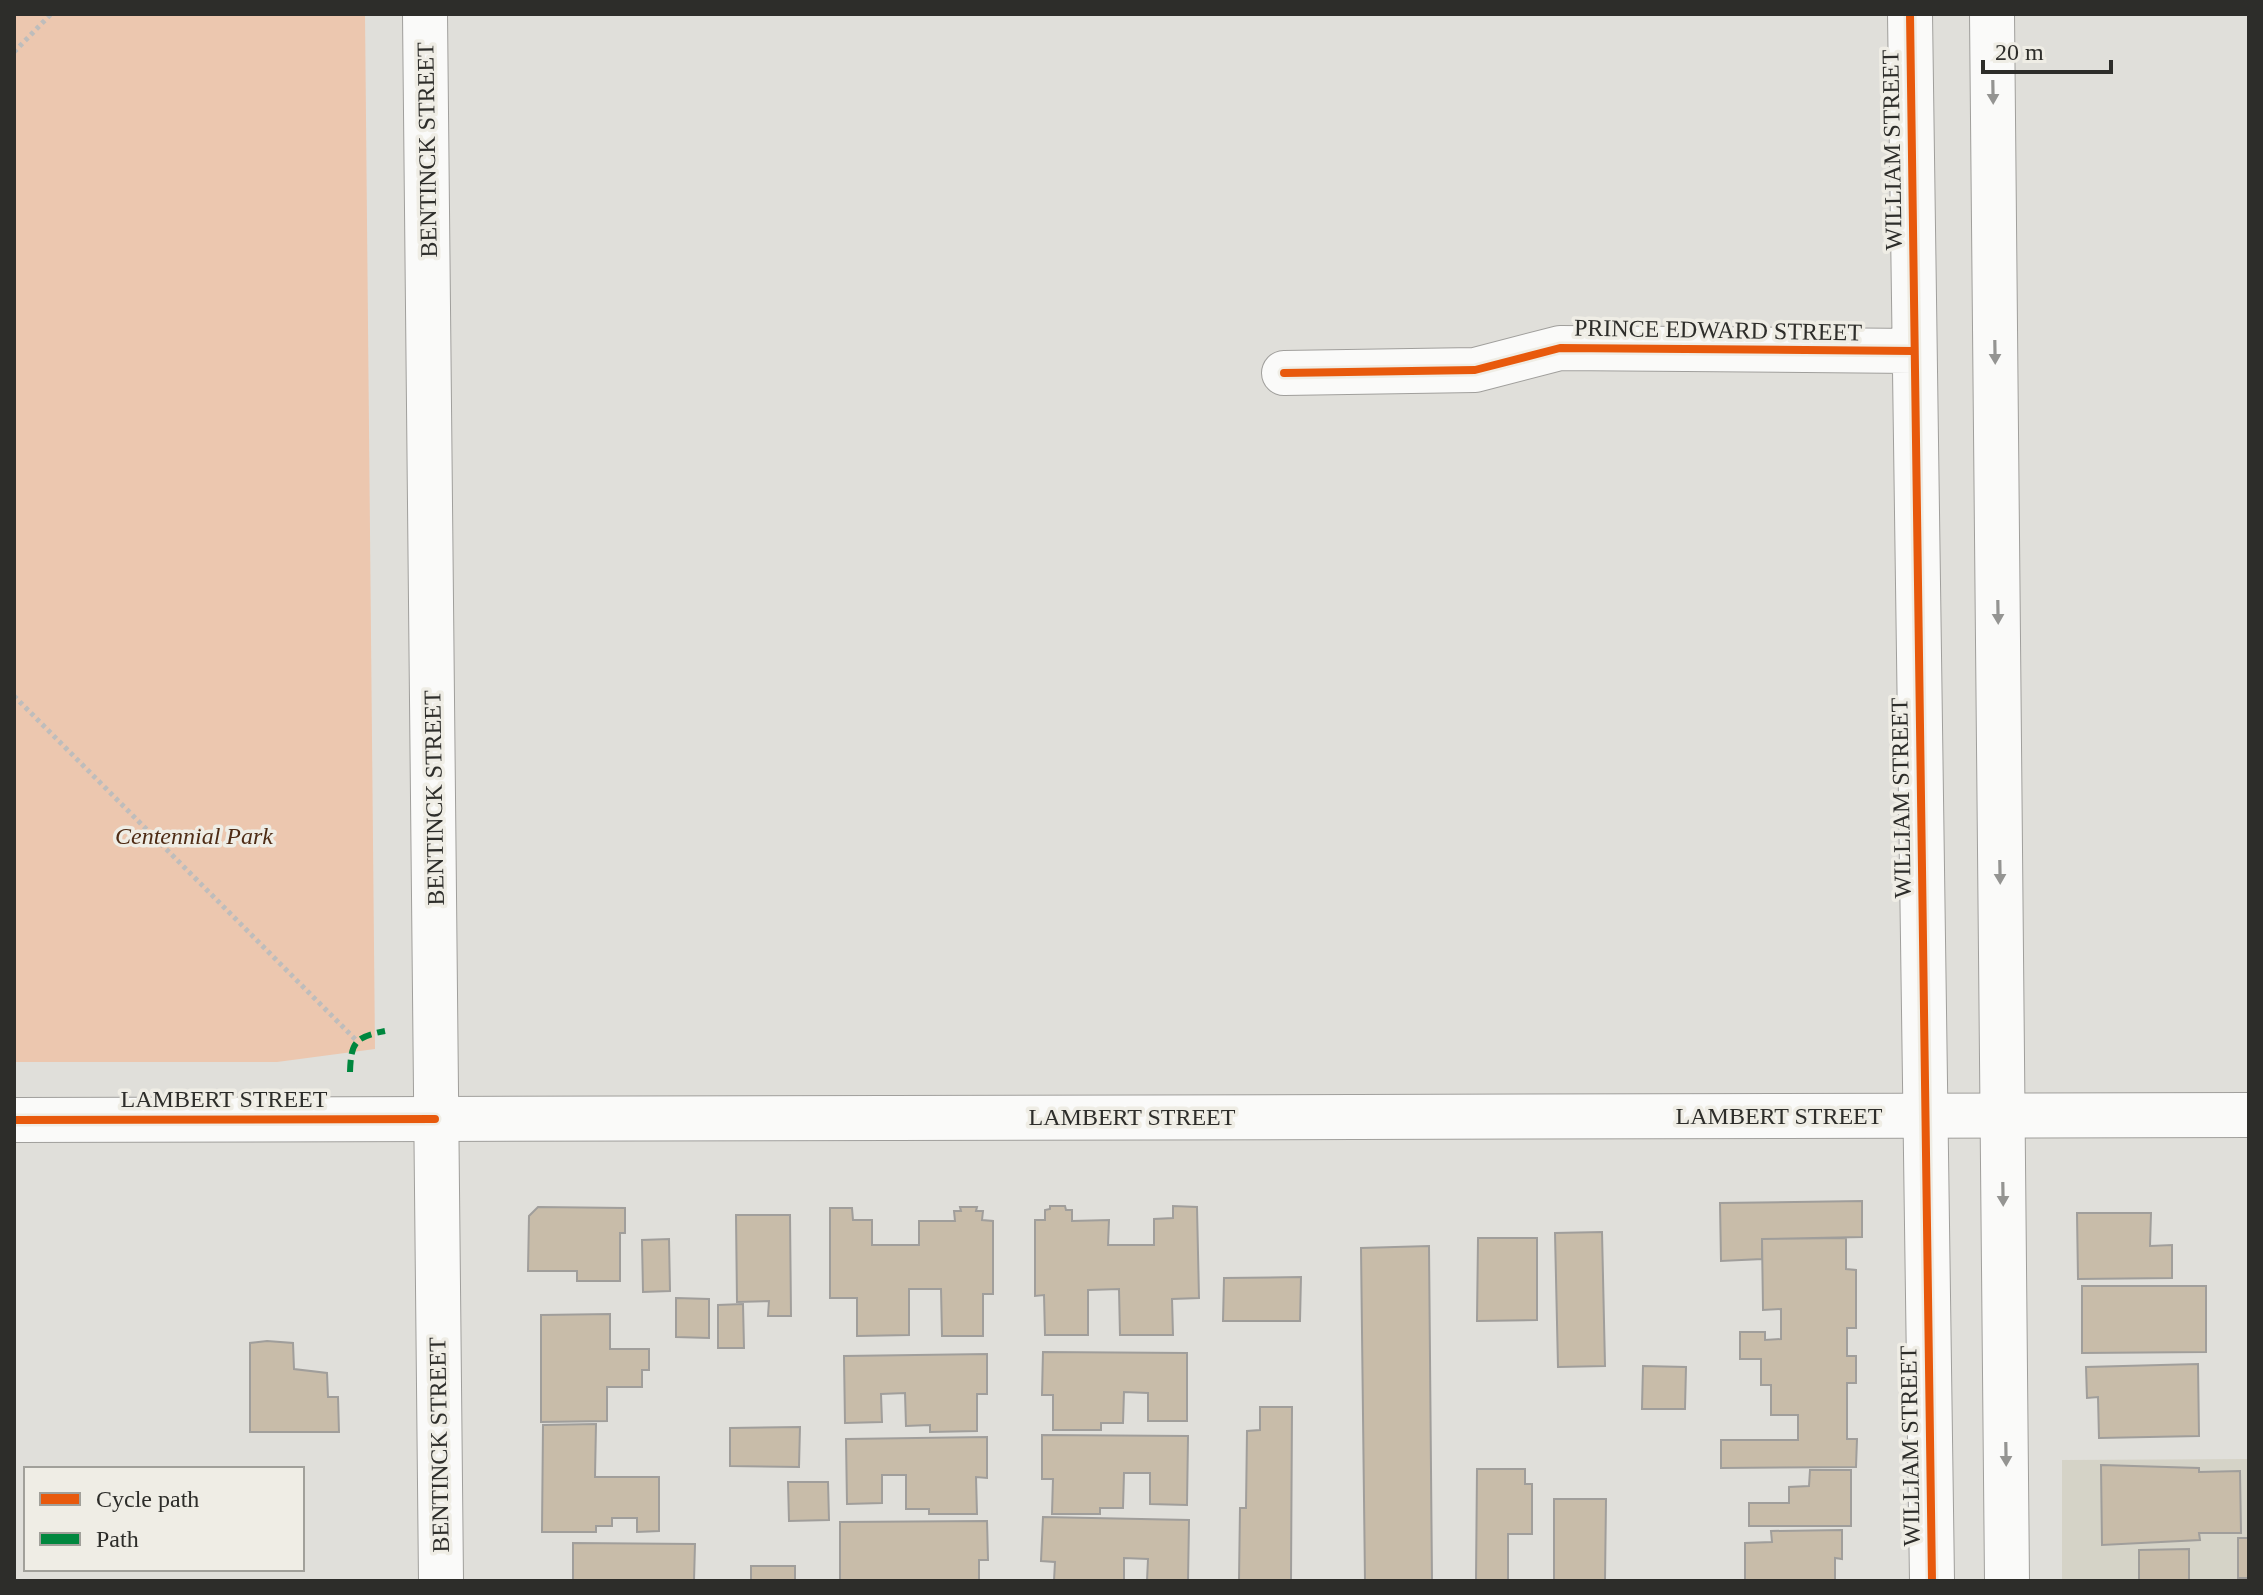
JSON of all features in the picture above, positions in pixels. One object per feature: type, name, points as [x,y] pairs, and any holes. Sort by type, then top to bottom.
[{"type":"street","name":"BENTINCK STREET","points":[[425,14],[441,1581]]},
{"type":"street","name":"WILLIAM STREET","points":[[1910,14],[1932,1581]]},
{"type":"street","points":[[1992,14],[2007,1581]]},
{"type":"street","name":"PRINCE EDWARD STREET","points":[[1284,373],[1475,370],[1560,348],[1914,351]]},
{"type":"street","name":"LAMBERT STREET","points":[[14,1120],[2249,1115]]},
{"type":"path","points":[[14,52],[51,14]]},
{"type":"path","points":[[14,696],[357,1041]]},
{"type":"shaded area","points":[[2249,1459],[2249,1581],[2062,1581],[2062,1460]]},
{"type":"green space","name":"Centennial Park","points":[[14,14],[365,14],[375,1049],[277,1062],[14,1062]]},
{"type":"building","points":[[1862,1201],[1862,1237],[1762,1239],[1762,1259],[1721,1261],[1720,1203]]},
{"type":"building","points":[[1050,1206],[1065,1206],[1066,1210],[1072,1210],[1072,1221],[1109,1220],[1108,1245],[1154,1245],[1154,1219],[1173,1218],[1173,1206],[1197,1207],[1199,1298],[1172,1299],[1173,1335],[1120,1335],[1119,1289],[1088,1290],[1088,1335],[1045,1335],[1044,1295],[1035,1296],[1035,1220],[1045,1220],[1045,1210]]},
{"type":"building","points":[[538,1207],[625,1208],[625,1233],[620,1233],[620,1281],[577,1281],[577,1271],[528,1271],[529,1216]]},
{"type":"building","points":[[960,1207],[977,1207],[976,1211],[983,1211],[982,1220],[993,1221],[993,1294],[983,1294],[983,1336],[942,1336],[941,1289],[909,1289],[909,1335],[857,1336],[857,1298],[830,1298],[830,1208],[852,1208],[853,1220],[872,1220],[872,1245],[919,1245],[919,1221],[955,1221],[954,1211],[961,1211]]},
{"type":"building","points":[[2077,1213],[2151,1213],[2150,1246],[2172,1245],[2172,1278],[2078,1279]]},
{"type":"building","points":[[736,1215],[790,1215],[791,1316],[768,1316],[769,1301],[737,1302]]},
{"type":"building","points":[[1602,1232],[1605,1366],[1558,1367],[1555,1233]]},
{"type":"building","points":[[1478,1238],[1537,1238],[1537,1320],[1477,1321]]},
{"type":"building","points":[[1846,1238],[1846,1269],[1856,1270],[1856,1328],[1847,1328],[1847,1356],[1856,1356],[1856,1383],[1847,1383],[1847,1439],[1857,1439],[1856,1467],[1721,1468],[1721,1440],[1798,1440],[1798,1415],[1771,1415],[1771,1385],[1761,1385],[1761,1359],[1740,1359],[1740,1332],[1765,1332],[1765,1340],[1781,1339],[1781,1309],[1763,1310],[1762,1239]]},
{"type":"building","points":[[669,1239],[670,1291],[643,1292],[642,1240]]},
{"type":"building","points":[[1429,1246],[1432,1581],[1365,1581],[1361,1248]]},
{"type":"building","points":[[1301,1277],[1300,1321],[1223,1321],[1224,1278]]},
{"type":"building","points":[[2082,1286],[2206,1286],[2206,1352],[2082,1353]]},
{"type":"building","points":[[676,1298],[709,1299],[709,1338],[676,1337]]},
{"type":"building","points":[[743,1304],[744,1348],[718,1348],[718,1305]]},
{"type":"building","points":[[610,1314],[610,1349],[649,1349],[649,1370],[642,1370],[642,1387],[607,1387],[607,1421],[541,1422],[541,1315]]},
{"type":"building","points":[[250,1343],[293,1343],[294,1369],[327,1373],[328,1397],[338,1397],[339,1432],[250,1432]]},
{"type":"building","points":[[1043,1352],[1187,1353],[1187,1421],[1148,1421],[1148,1393],[1124,1392],[1123,1423],[1101,1423],[1101,1430],[1053,1430],[1053,1395],[1042,1395]]},
{"type":"building","points":[[987,1354],[987,1394],[977,1394],[977,1431],[930,1432],[930,1425],[906,1426],[905,1393],[881,1394],[882,1422],[845,1423],[844,1356]]},
{"type":"building","points":[[2198,1364],[2199,1436],[2099,1438],[2098,1397],[2087,1398],[2086,1367]]},
{"type":"building","points":[[1643,1366],[1686,1367],[1685,1409],[1642,1409]]},
{"type":"building","points":[[1260,1407],[1292,1407],[1291,1580],[1286,1581],[1239,1581],[1240,1508],[1246,1508],[1247,1431],[1260,1430]]},
{"type":"building","points":[[596,1424],[595,1477],[659,1477],[659,1531],[637,1532],[637,1518],[612,1518],[612,1526],[596,1526],[596,1532],[542,1532],[543,1425]]},
{"type":"building","points":[[800,1427],[799,1467],[730,1466],[730,1428]]},
{"type":"building","points":[[1042,1435],[1188,1436],[1187,1505],[1150,1504],[1150,1473],[1124,1473],[1123,1508],[1100,1508],[1100,1514],[1052,1514],[1053,1479],[1042,1479]]},
{"type":"building","points":[[987,1437],[987,1478],[976,1477],[977,1514],[929,1514],[929,1509],[906,1509],[906,1475],[882,1475],[882,1503],[847,1504],[846,1439]]},
{"type":"building","points":[[2101,1465],[2199,1468],[2199,1472],[2240,1471],[2241,1533],[2199,1533],[2200,1540],[2102,1545]]},
{"type":"building","points":[[1477,1469],[1525,1469],[1525,1484],[1532,1484],[1532,1534],[1508,1534],[1508,1581],[1476,1581]]},
{"type":"building","points":[[1810,1470],[1851,1470],[1851,1526],[1749,1526],[1749,1503],[1789,1503],[1789,1487],[1809,1486]]},
{"type":"building","points":[[788,1482],[828,1482],[829,1520],[789,1521]]},
{"type":"building","points":[[1554,1499],[1606,1499],[1605,1581],[1554,1581]]},
{"type":"building","points":[[1043,1517],[1189,1520],[1188,1581],[1147,1581],[1148,1559],[1124,1558],[1124,1581],[1054,1581],[1055,1562],[1041,1561]]},
{"type":"building","points":[[987,1521],[988,1560],[979,1560],[979,1581],[840,1581],[840,1522]]},
{"type":"building","points":[[1842,1530],[1842,1559],[1835,1558],[1835,1581],[1745,1581],[1745,1543],[1772,1542],[1771,1531]]},
{"type":"building","points":[[2238,1538],[2249,1538],[2249,1578],[2238,1578]]},
{"type":"building","points":[[573,1543],[695,1544],[694,1581],[573,1581]]},
{"type":"building","points":[[2189,1549],[2189,1581],[2139,1581],[2139,1550]]},
{"type":"building","points":[[751,1566],[795,1566],[795,1581],[751,1581]]},
{"type":"marked path","points":[[350,1072],[357,1042],[385,1031]]},
{"type":"cycle path","points":[[1910,14],[1932,1581]]},
{"type":"cycle path","points":[[1284,373],[1475,370],[1560,348],[1914,351]]},
{"type":"cycle path","points":[[14,1120],[435,1119]]}]
